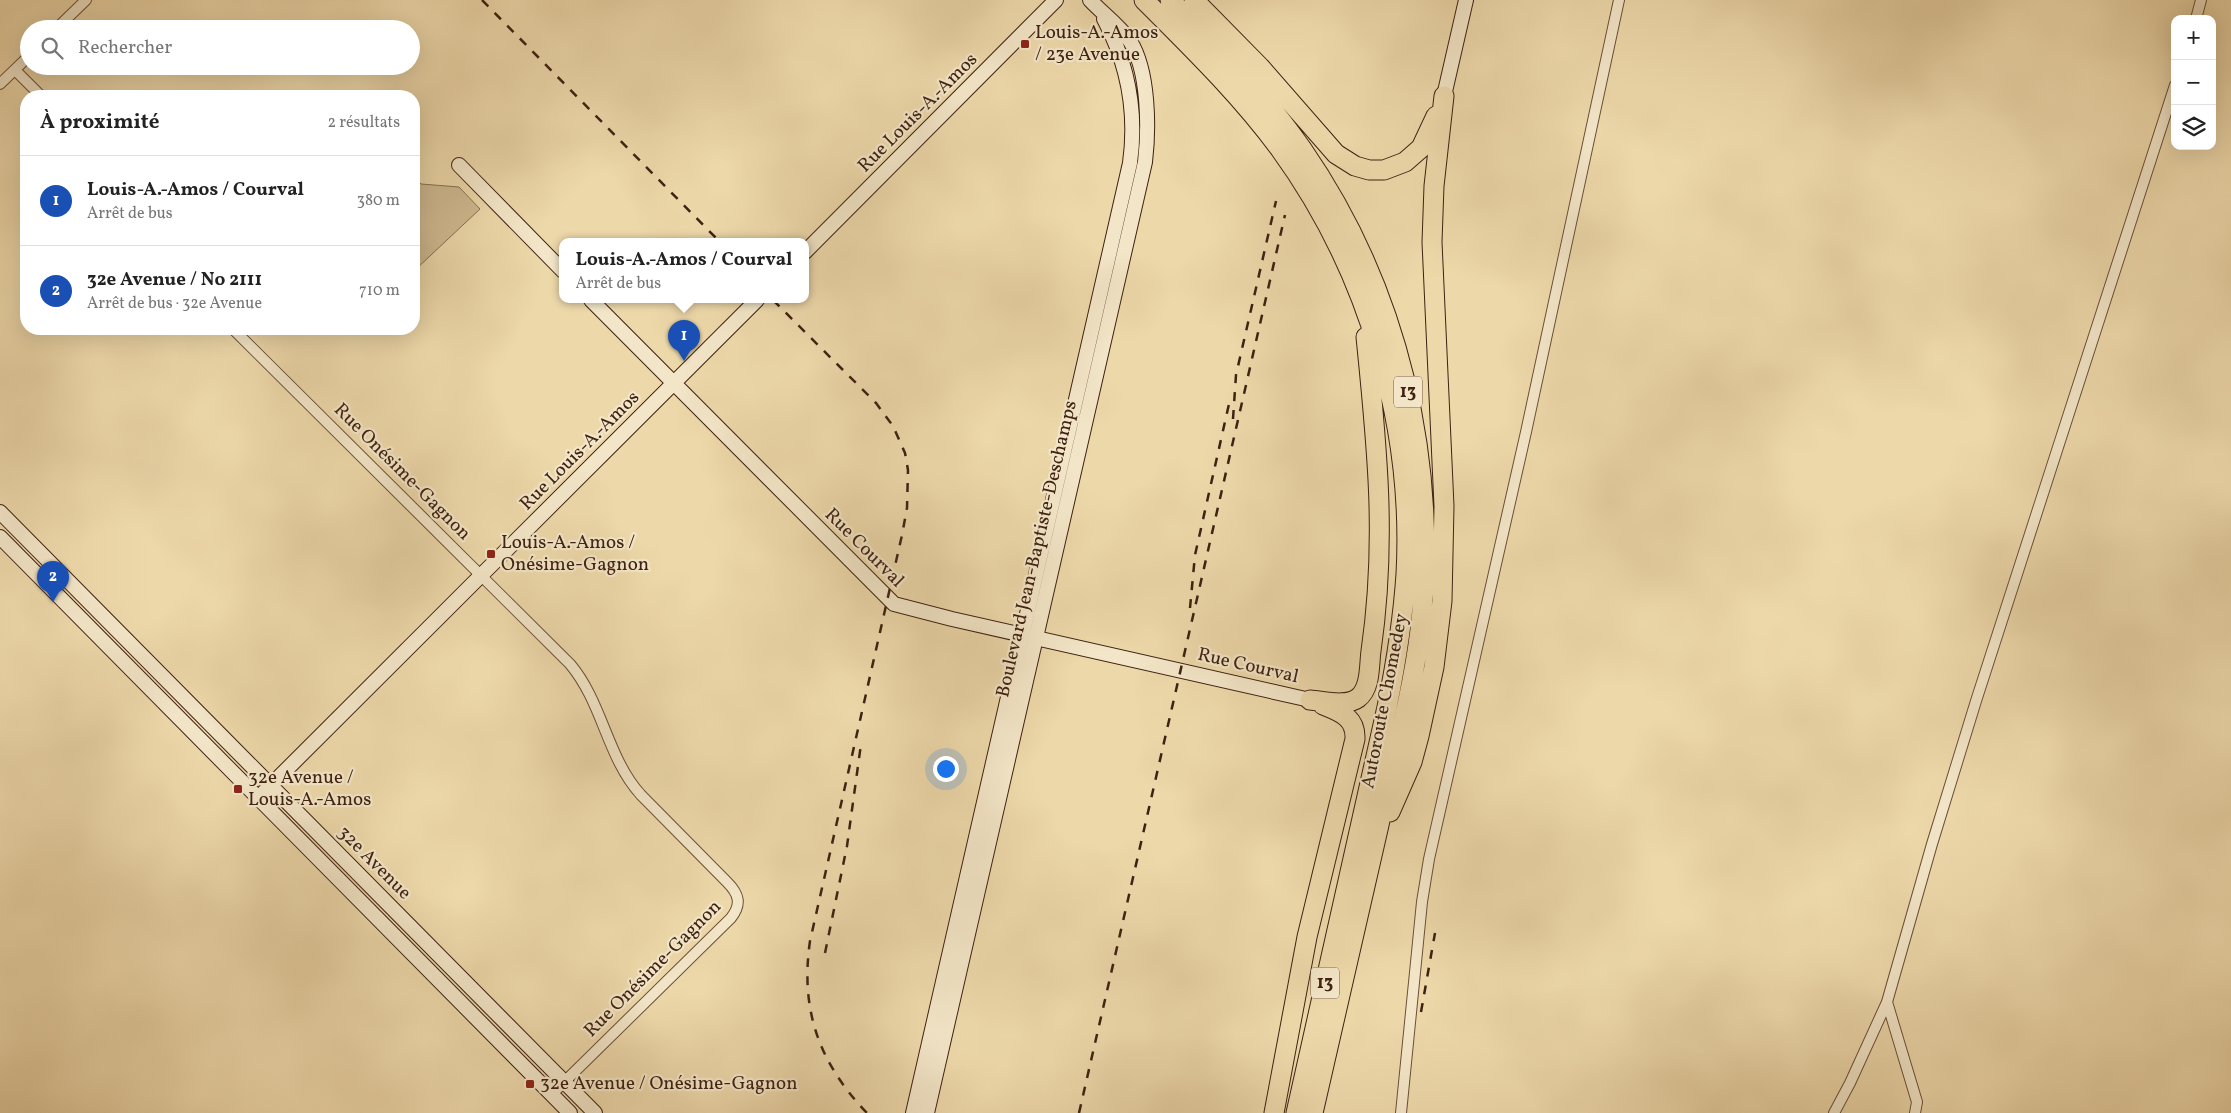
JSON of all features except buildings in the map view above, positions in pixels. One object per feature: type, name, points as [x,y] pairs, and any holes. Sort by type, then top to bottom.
[{"type":"highway","name":"Autoroute Chomedey","points":[[1144,0],[1234,93],[1281,151],[1305,186],[1328,228],[1362,302],[1387,381],[1400,452],[1406,523],[1405,587],[1400,641],[1387,707],[1296,1113]]},
{"type":"highway","name":"Autoroute Chomedey","points":[[1170,0],[1235,66],[1269,104],[1318,173],[1343,217],[1368,268],[1386,312],[1404,376],[1418,444],[1422,478],[1424,576],[1414,666],[1312,1113]]},
{"type":"highway","points":[[1194,0],[1267,74],[1336,154],[1355,166],[1369,170],[1384,170],[1398,166],[1411,158],[1426,142],[1444,96]]},
{"type":"highway","points":[[1372,852],[1412,762],[1434,667],[1442,601],[1444,515],[1432,242],[1434,186],[1444,96]]},
{"type":"highway","points":[[1310,700],[1347,702],[1360,697],[1366,685],[1373,643],[1380,569],[1380,488],[1362,302]]},
{"type":"highway","points":[[1274,1113],[1307,937],[1355,739],[1355,728],[1349,718],[1337,710],[1310,700]]},
{"type":"street","points":[[65,20],[86,0]]},
{"type":"street","name":"Rue Louis-A.-Amos","points":[[809,248],[1056,0]]},
{"type":"street","points":[[1444,96],[1466,0]]},
{"type":"street","points":[[1401,1113],[1422,902],[1429,859],[1528,422],[1619,0]]},
{"type":"street","points":[[2197,15],[2201,0]]},
{"type":"street","name":"Boulevard Jean-Baptiste-Deschamps","points":[[913,1113],[997,778],[1030,636],[1132,152],[1133,118],[1129,84],[1117,46],[1093,3]]},
{"type":"street","points":[[0,84],[20,65]]},
{"type":"street","points":[[15,70],[35,90]]},
{"type":"street","points":[[1834,1113],[1850,1083],[1887,1002],[1967,729],[2171,96]]},
{"type":"street","points":[[459,165],[559,267]]},
{"type":"street","name":"Rue Courval","points":[[594,303],[894,604],[904,608],[1310,700]]},
{"type":"street","name":"Rue Louis-A.-Amos","points":[[258,798],[754,303]]},
{"type":"street","name":"Rue Onésime-Gagnon","points":[[240,335],[575,670],[590,695],[620,764],[633,786],[731,886],[739,899],[738,906],[731,918],[552,1094]]},
{"type":"street","name":"32e Avenue","points":[[0,512],[595,1113]]},
{"type":"street","name":"32e Avenue","points":[[0,537],[570,1113]]},
{"type":"street","points":[[22,559],[35,547]]},
{"type":"street","name":"Boulevard Jean-Baptiste-Deschamps","points":[[927,1113],[997,778]]},
{"type":"street","points":[[1887,1002],[1917,1102],[1915,1113]]},
{"type":"shaded area","points":[[420,183],[459,187],[480,209],[420,265]]},
{"type":"railway","points":[[482,0],[716,238]]},
{"type":"railway","points":[[1233,419],[1236,375],[1276,201]]},
{"type":"railway","points":[[1079,1113],[1285,215]]},
{"type":"railway","points":[[776,303],[876,403],[893,426],[905,453],[908,470],[907,508],[902,535],[810,941],[808,966],[808,990],[811,1013],[825,1055],[836,1075],[867,1113]]},
{"type":"railway","points":[[1190,608],[1195,555],[1229,404]]},
{"type":"railway","points":[[825,953],[847,846],[861,744]]},
{"type":"railway","points":[[1421,1012],[1435,933]]},
{"type":"place","name":"Louis-A.-Amos / 23e Avenue","points":[[1025,44]]},
{"type":"place","name":"Louis-A.-Amos / Courval","points":[[684,361]]},
{"type":"place","name":"Louis-A.-Amos / Onésime-Gagnon","points":[[491,554]]},
{"type":"place","name":"32e Avenue / No 2111","points":[[53,602]]},
{"type":"place","name":"32e Avenue / Louis-A.-Amos","points":[[238,789]]},
{"type":"place","name":"32e Avenue / Onésime-Gagnon","points":[[530,1084]]}]
